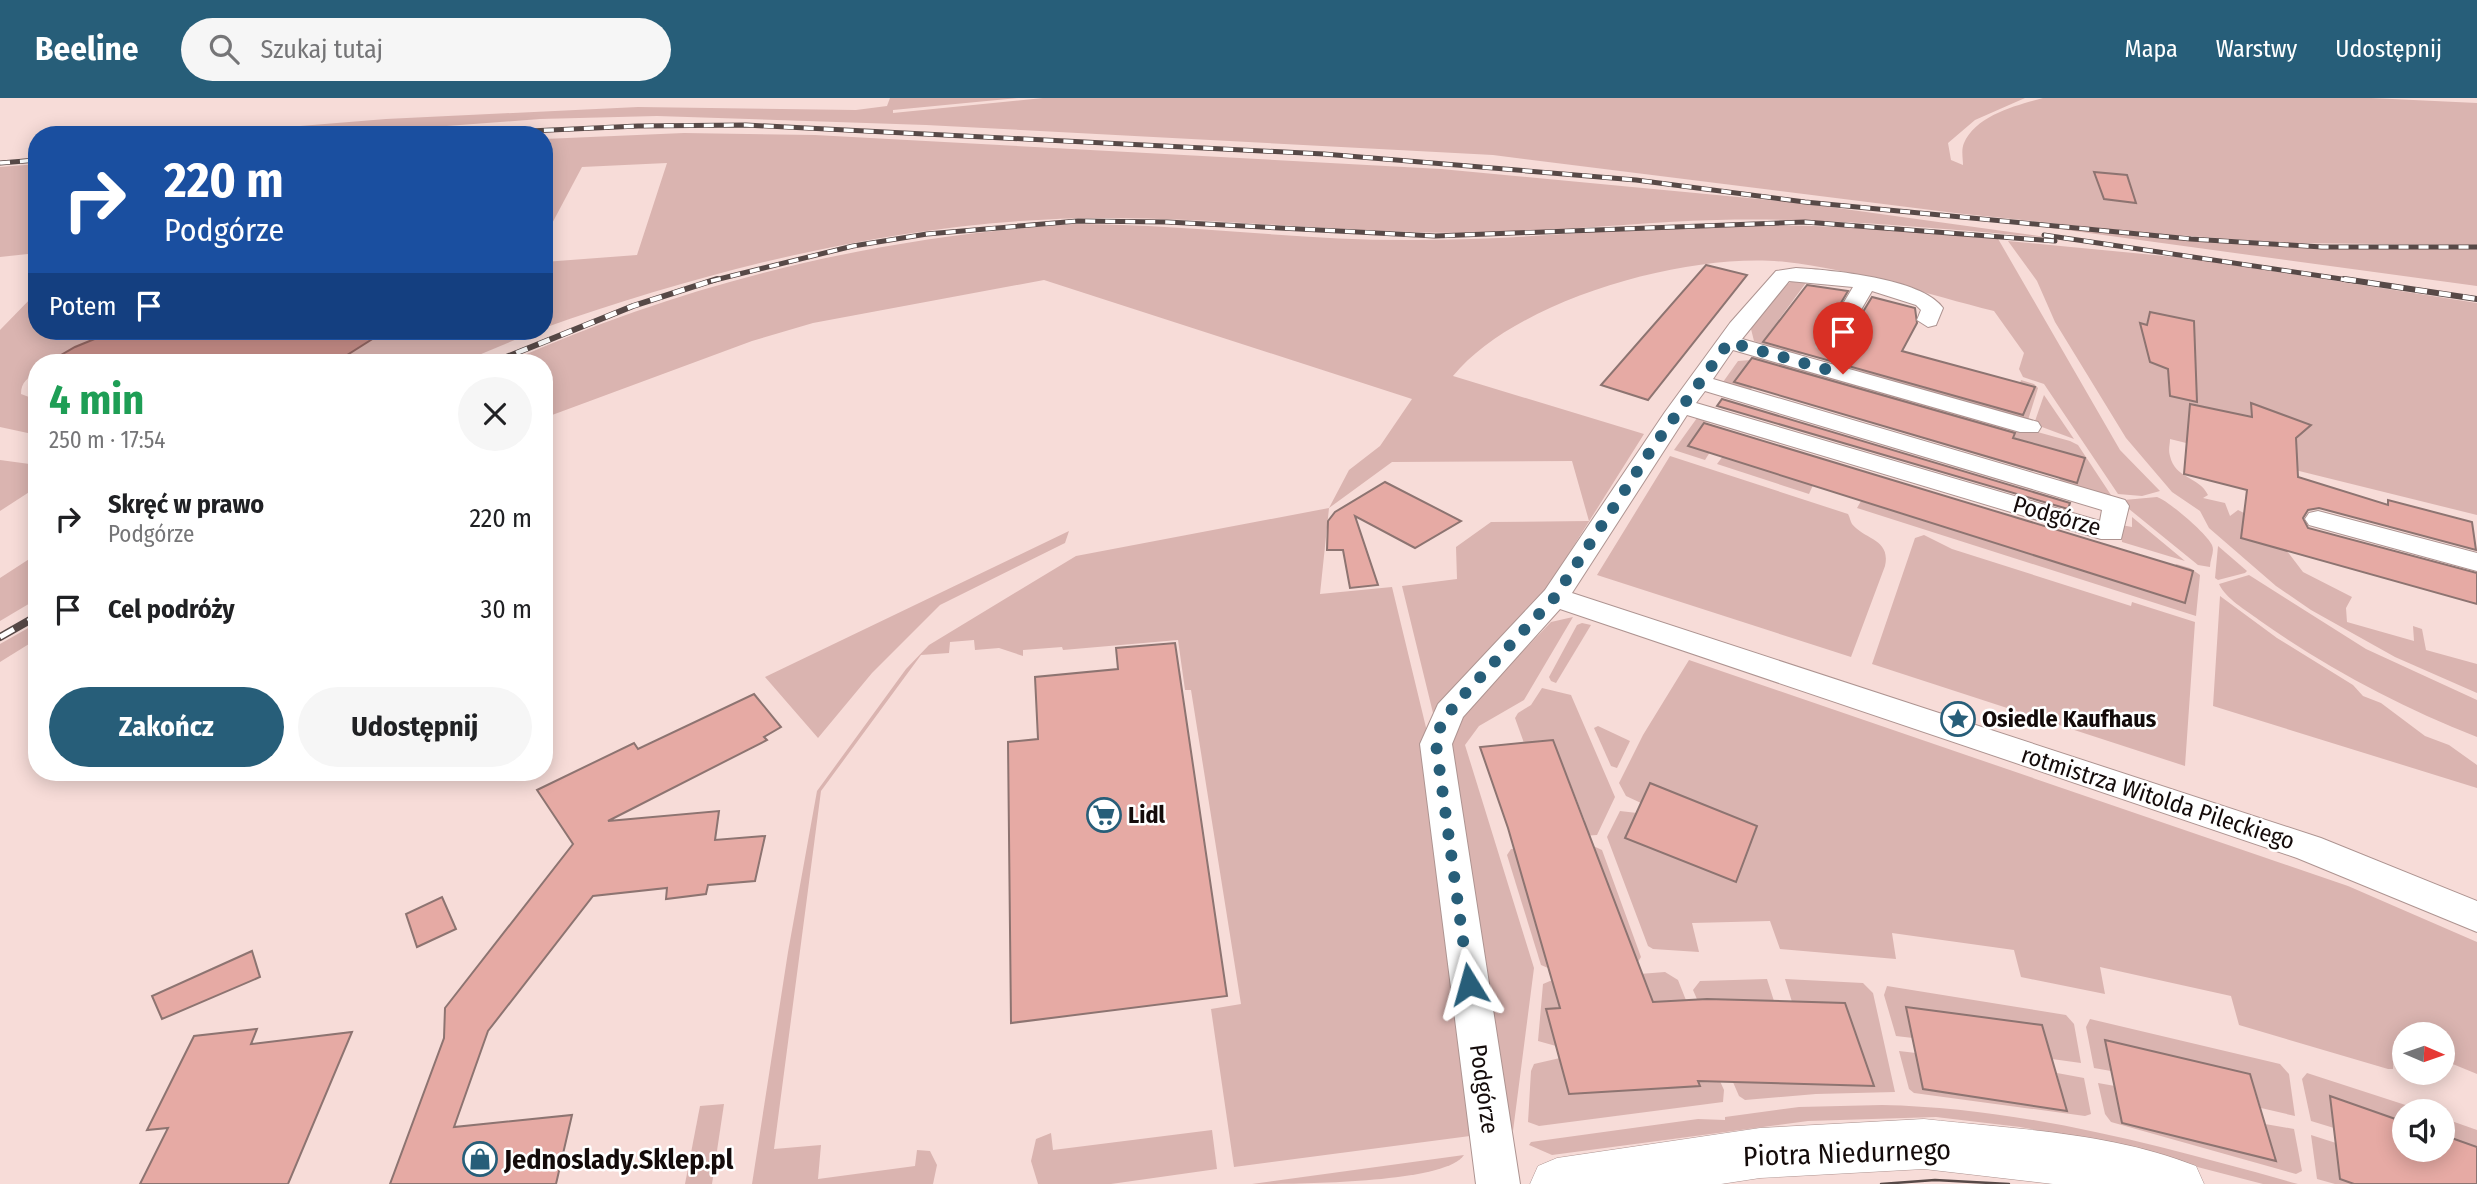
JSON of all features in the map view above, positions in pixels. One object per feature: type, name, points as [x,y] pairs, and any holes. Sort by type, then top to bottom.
[{"type":"street","name":"Podgórze","points":[[1498,1184],[1436,744],[1441,724],[1458,701],[1555,597],[1682,406],[1783,275],[1815,273],[1866,284],[1930,303],[1933,312],[1928,320]]},
{"type":"street","points":[[1826,351],[1866,284]]},
{"type":"street","points":[[1729,342],[1826,351],[2029,427]]},
{"type":"street","name":"Podgórze","points":[[1682,406],[2111,533],[2116,506],[1700,382]]},
{"type":"street","points":[[2318,519],[2477,562]]},
{"type":"street","name":"rotmistrza Witolda Pileckiego","points":[[1555,597],[2309,848],[2477,917]]},
{"type":"street","name":"Piotra Niedurnego","points":[[1557,1184],[1759,1153],[1924,1144],[2080,1162],[2177,1184]]},
{"type":"shaded area","points":[[890,98],[1018,98],[893,110],[893,113],[1043,98],[2025,98],[1975,120],[1948,143],[1951,160],[1963,165],[1964,143],[1978,125],[1998,113],[2043,98],[2371,98],[2477,103],[2477,245],[2289,243],[2147,233],[1955,213],[1493,155],[926,125],[657,116],[540,119],[447,126],[299,126],[386,119],[638,107],[856,110],[887,106]]},
{"type":"shaded area","points":[[684,133],[815,135],[1441,169],[1801,203],[2053,238],[1801,220],[1686,221],[1465,233],[1375,231],[1195,220],[1034,220],[962,226],[820,249],[680,284],[553,325],[553,261],[637,255],[667,163],[582,167],[553,222],[553,139]]},
{"type":"shaded area","points":[[28,165],[28,254],[0,257],[0,167]]},
{"type":"shaded area","points":[[1074,224],[1117,225],[1374,240],[1417,240],[1749,225],[1842,227],[1997,237],[2120,450],[2160,491],[2142,496],[2118,494],[2044,384],[2023,377],[2019,369],[2024,353],[1994,311],[1864,276],[1786,262],[1702,264],[1607,286],[1561,303],[1518,324],[1481,349],[1453,376],[1644,434],[1544,593],[1433,713],[1402,586],[1457,579],[1456,547],[1491,522],[1589,521],[1572,461],[1392,462],[1329,508],[1349,470],[1380,446],[1412,399],[1044,280],[813,323],[752,341],[553,415],[553,354],[527,354],[576,333],[714,286],[856,252],[1000,230]]},
{"type":"shaded area","points":[[2022,224],[2293,247],[2477,249],[2477,286]]},
{"type":"shaded area","points":[[2008,241],[2196,259],[2477,303],[2477,515],[2170,439],[2169,449],[2177,469],[2204,489],[2208,495],[2203,498],[2225,503],[2230,516],[2238,510],[2244,513],[2241,538],[2287,551],[2303,572],[2352,597],[2346,608],[2347,622],[2414,641],[2413,626],[2422,629],[2426,650],[2477,664],[2477,693],[2395,657],[2311,610],[2276,586],[2209,528],[2200,511],[2172,492],[2126,438],[2055,322],[2037,281]]},
{"type":"shaded area","points":[[1799,278],[1808,280],[1769,333],[1776,340],[1813,350],[1799,355],[1754,341],[1751,329],[1766,306],[1784,287]]},
{"type":"shaded area","points":[[28,301],[28,340],[94,340],[64,354],[28,354],[28,378],[21,394],[28,397],[28,433],[0,427],[0,330]]},
{"type":"shaded area","points":[[92,340],[371,340],[349,354],[63,354]]},
{"type":"shaded area","points":[[371,340],[515,340],[481,354],[349,354]]},
{"type":"shaded area","points":[[1755,354],[2070,441],[2078,445],[2111,495],[2105,497],[2058,485],[2060,478],[2077,483],[2085,458],[1749,362],[1734,382],[1752,388],[1750,391],[1723,382],[1738,361],[1751,360]]},
{"type":"shaded area","points":[[1836,356],[2020,383],[2021,380],[2038,388],[2028,420],[1835,364]]},
{"type":"shaded area","points":[[2044,395],[2074,439],[2034,424]]},
{"type":"shaded area","points":[[1697,418],[1715,423],[1704,422],[1689,445],[1710,452],[1705,460],[1674,450]]},
{"type":"shaded area","points":[[1670,456],[1848,514],[1857,529],[1881,545],[1886,557],[1885,566],[1851,657],[1597,575]]},
{"type":"shaded area","points":[[1723,456],[1813,485],[1809,494],[1717,464]]},
{"type":"shaded area","points":[[0,460],[28,464],[28,493],[0,511]]},
{"type":"shaded area","points":[[2157,497],[2178,511],[2209,540],[2213,550],[2210,567],[2198,565],[2129,509],[2124,500]]},
{"type":"shaded area","points":[[1861,501],[2185,603],[2193,572],[2175,566],[2176,564],[2190,568],[2200,575],[2196,616],[1857,508]]},
{"type":"shaded area","points":[[1329,508],[1320,594],[1392,587],[1430,744],[1470,1136],[1234,1167],[1211,1009],[1241,1004],[1191,690],[1185,690],[1178,640],[1063,650],[1062,647],[1023,650],[1023,656],[999,648],[975,650],[974,640],[950,642],[949,653],[921,655],[821,791],[774,1149],[821,1145],[818,1179],[915,1166],[917,1150],[930,1151],[937,1165],[933,1184],[752,1184],[788,952],[817,791],[906,669],[929,645],[1076,556]]},
{"type":"shaded area","points":[[2132,517],[2185,561],[2122,542],[2121,525],[2132,527]]},
{"type":"shaded area","points":[[1069,531],[1065,543],[940,605],[872,673],[818,738],[765,677]]},
{"type":"shaded area","points":[[1924,535],[1952,549],[2131,606],[2132,602],[2195,622],[2185,766],[1872,664],[1915,538]]},
{"type":"shaded area","points":[[2218,546],[2247,571],[2218,580],[2215,578]]},
{"type":"shaded area","points":[[28,560],[28,604],[0,621],[0,578]]},
{"type":"shaded area","points":[[2249,575],[2366,649],[2477,700],[2477,737],[2392,699],[2337,670],[2242,608],[2226,595],[2219,584]]},
{"type":"shaded area","points":[[2220,596],[2277,638],[2353,685],[2363,696],[2381,703],[2425,736],[2449,745],[2477,765],[2477,788],[2213,706]]},
{"type":"shaded area","points":[[1573,617],[1524,700],[1479,726],[1465,745],[1534,968],[1513,1131],[1508,1117],[1449,752],[1455,725],[1498,677],[1551,622]]},
{"type":"shaded area","points":[[1577,625],[1591,625],[1556,683],[1551,681],[1549,677]]},
{"type":"shaded area","points":[[28,628],[28,645],[0,662],[0,644]]},
{"type":"shaded area","points":[[1689,660],[2348,886],[2477,942],[2477,1074],[2455,1065],[2455,1022],[2392,1022],[2392,1069],[2388,1069],[2239,1025],[2231,996],[2100,967],[2105,994],[2021,977],[2014,950],[1892,933],[1896,959],[1780,949],[1770,921],[1692,923],[1699,952],[1653,949],[1648,946],[1607,837],[1620,811],[1637,813],[1736,881],[1757,827],[1650,783],[1641,803],[1626,796],[1619,783],[1643,735]]},
{"type":"shaded area","points":[[1542,688],[1571,695],[1615,797],[1597,835],[1567,837],[1553,824],[1585,821],[1553,740],[1524,743],[1515,718],[1531,705]]},
{"type":"shaded area","points":[[1598,726],[1630,741],[1617,768],[1611,766],[1594,728]]},
{"type":"shaded area","points":[[1591,845],[1602,850],[1641,957],[1636,965],[1635,955],[1599,859],[1567,861]]},
{"type":"shaded area","points":[[1540,847],[1555,971],[1541,965],[1507,855],[1511,849]]},
{"type":"shaded area","points":[[1665,972],[1678,980],[1699,1033],[1670,1001],[1547,1009],[1556,1046],[1538,1041],[1543,984],[1550,981]]},
{"type":"shaded area","points":[[1767,979],[1774,1001],[1741,1082],[1873,1086],[1845,1003],[1792,1002],[1785,979],[1863,983],[1873,993],[1895,1092],[1816,1094],[1745,1100],[1739,1096],[1693,990],[1700,981]]},
{"type":"shaded area","points":[[1887,986],[2066,1015],[2074,1024],[2081,1063],[2052,1059],[2042,1025],[1913,1038],[1896,1036],[1884,995]]},
{"type":"shaded area","points":[[2090,1019],[2280,1064],[2289,1074],[2295,1116],[2261,1108],[2250,1074],[2106,1040],[2111,1071],[2094,1068],[2086,1027]]},
{"type":"shaded area","points":[[1705,1048],[1724,1090],[1723,1102],[1539,1126],[1528,1122],[1531,1071],[1534,1064],[1560,1058],[1570,1094],[1699,1086],[1688,1050]]},
{"type":"shaded area","points":[[1899,1051],[1916,1053],[1926,1090],[2066,1111],[2057,1073],[2084,1078],[2091,1114],[2085,1116],[1914,1093],[1909,1089]]},
{"type":"shaded area","points":[[2307,1073],[2392,1101],[2392,1118],[2330,1096],[2334,1128],[2311,1121],[2302,1079]]},
{"type":"shaded area","points":[[2098,1083],[2115,1086],[2275,1161],[2265,1124],[2294,1129],[2302,1171],[2296,1174],[2111,1122],[2105,1114]]},
{"type":"shaded area","points":[[724,1104],[712,1184],[685,1184],[700,1106]]},
{"type":"shaded area","points":[[1882,1105],[1988,1113],[2040,1121],[2144,1143],[2298,1184],[2263,1184],[2097,1141],[2020,1127],[1936,1117],[1808,1121],[1552,1155],[1529,1145],[1531,1142],[1698,1119],[1725,1120],[1725,1117],[1799,1107]]},
{"type":"shaded area","points":[[2455,1122],[2477,1130],[2477,1147],[2455,1139]]},
{"type":"shaded area","points":[[1212,1130],[1217,1169],[1111,1184],[1038,1184],[1031,1161],[1036,1139],[1051,1133],[1053,1150]]},
{"type":"shaded area","points":[[2311,1135],[2336,1143],[2354,1184],[2335,1184],[2317,1179]]},
{"type":"shaded area","points":[[1464,1155],[1451,1165],[1399,1177],[1252,1184]]},
{"type":"building","points":[[2094,172],[2127,175],[2136,203],[2104,199]]},
{"type":"building","points":[[1706,265],[1747,275],[1648,400],[1601,385]]},
{"type":"building","points":[[1807,285],[1848,291],[1823,333],[1835,343],[1846,340],[1872,297],[1915,308],[1917,323],[1902,351],[2035,387],[2023,415],[1763,342]]},
{"type":"building","points":[[2150,312],[2194,321],[2197,402],[2170,396],[2168,369],[2150,362],[2140,323],[2147,325]]},
{"type":"building","points":[[1752,358],[2015,433],[2013,438],[2085,458],[2077,483],[1734,382]]},
{"type":"building","points":[[1722,399],[2070,503],[2068,509],[1717,406]]},
{"type":"building","points":[[2251,403],[2311,425],[2296,438],[2298,477],[2388,505],[2388,500],[2472,522],[2476,550],[2319,508],[2308,510],[2303,518],[2308,528],[2477,573],[2477,604],[2241,538],[2247,490],[2184,474],[2190,404],[2252,417]]},
{"type":"building","points":[[1704,423],[2193,571],[2185,603],[1688,446]]},
{"type":"building","points":[[1385,482],[1461,521],[1415,548],[1355,516],[1378,585],[1350,588],[1343,550],[1327,550],[1328,521],[1335,512]]},
{"type":"building","name":"Lidl","points":[[1175,643],[1227,996],[1011,1023],[1008,742],[1038,739],[1035,677],[1118,669],[1116,648]]},
{"type":"building","points":[[754,694],[781,727],[764,737],[767,740],[608,821],[719,811],[715,840],[765,836],[755,881],[708,885],[706,894],[666,899],[667,888],[593,896],[488,1031],[454,1127],[572,1115],[556,1184],[390,1184],[444,1038],[445,1008],[573,844],[537,790],[634,743],[638,749]]},
{"type":"building","points":[[1553,740],[1653,1002],[1707,999],[1845,1003],[1874,1086],[1698,1081],[1700,1086],[1569,1094],[1546,1009],[1560,1008],[1508,828],[1480,747]]},
{"type":"building","points":[[1650,783],[1757,826],[1736,882],[1625,838]]},
{"type":"building","points":[[442,897],[456,929],[417,947],[406,914]]},
{"type":"building","points":[[252,951],[260,977],[162,1019],[152,996]]},
{"type":"building","points":[[1906,1007],[2042,1025],[2067,1111],[1923,1089]]},
{"type":"building","points":[[257,1029],[251,1044],[352,1032],[288,1184],[140,1184],[168,1128],[147,1130],[194,1036]]},
{"type":"building","points":[[2105,1040],[2250,1074],[2276,1161],[2122,1123]]},
{"type":"building","points":[[2330,1096],[2392,1118],[2392,1162],[2455,1162],[2455,1139],[2477,1147],[2477,1184],[2354,1184],[2340,1179]]},
{"type":"tunnel","points":[[1825,353],[1836,334]]},
{"type":"tram line","points":[[1881,1184],[1935,1180],[2009,1184]]},
{"type":"railway","points":[[553,130],[746,125],[1324,154],[1636,180],[1805,202],[2191,239],[2322,247],[2477,247]]},
{"type":"railway","points":[[0,163],[28,161]]},
{"type":"railway","points":[[711,281],[853,246],[927,234],[1078,221],[1167,222],[1435,236],[1805,222],[2055,241]]},
{"type":"railway","points":[[2044,235],[2355,281]]},
{"type":"railway","points":[[553,338],[633,306],[717,279]]},
{"type":"railway","points":[[2344,279],[2477,299]]},
{"type":"railway","points":[[514,354],[549,340]]},
{"type":"railway","points":[[0,637],[28,621]]},
{"type":"place","name":"Osiedle Kaufhaus","points":[[1958,719]]},
{"type":"place","name":"Lidl","points":[[1104,815]]},
{"type":"place","name":"Jednoslady.Sklep.pl","points":[[480,1159]]},
{"type":"route","points":[[1469,984],[1436,744],[1441,724],[1458,701],[1555,597],[1653,447],[1729,342],[1843,374]]}]
